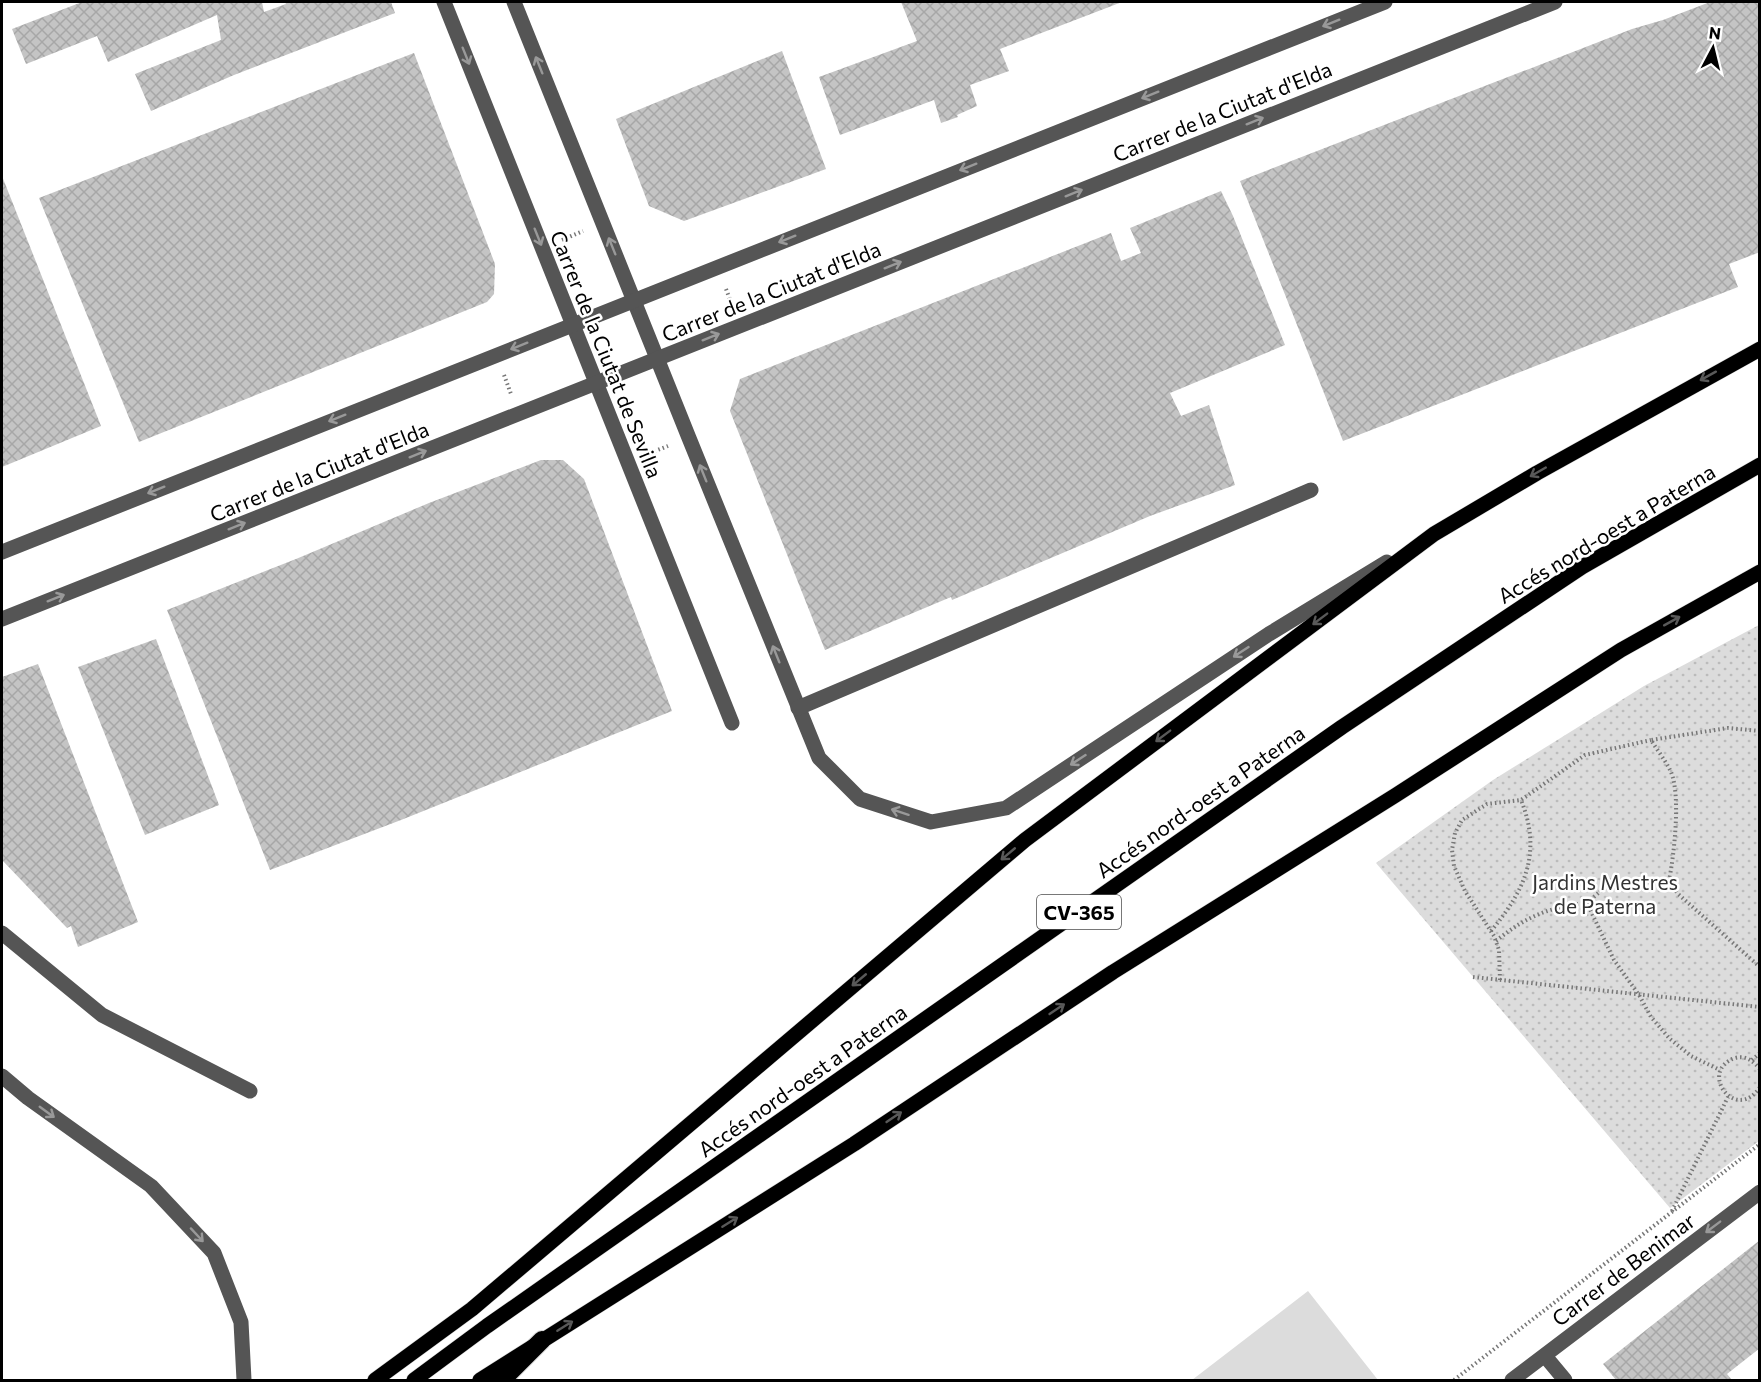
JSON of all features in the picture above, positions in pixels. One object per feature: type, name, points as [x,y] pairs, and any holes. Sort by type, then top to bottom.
[{"type":"highway","points":[[502,1380],[542,1340]]},
{"type":"main road","points":[[375,1380],[472,1309],[1025,840],[1434,534],[1537,473],[1760,349]]},
{"type":"main road","name":"Accés nord-oest a Paterna","points":[[414,1380],[487,1326],[1342,727],[1582,567],[1760,465]]},
{"type":"main road","points":[[480,1380],[854,1144],[1113,972],[1396,795],[1621,650],[1760,572]]},
{"type":"street","name":"Carrer de la Ciutat de Sevilla","points":[[444,2],[732,723]]},
{"type":"street","points":[[514,2],[819,758],[860,798],[931,822],[1006,807],[1269,634],[1434,534]]},
{"type":"street","name":"Carrer de la Ciutat d'Elda","points":[[2,552],[1385,2]]},
{"type":"street","name":"Carrer de la Ciutat d'Elda","points":[[2,619],[1555,2]]},
{"type":"street","points":[[798,708],[1311,490]]},
{"type":"street","points":[[2,933],[102,1015],[250,1091]]},
{"type":"street","points":[[2,1076],[28,1098],[151,1186],[214,1253],[241,1322],[244,1380]]},
{"type":"street","name":"Carrer de Benimar","points":[[1512,1380],[1760,1192]]},
{"type":"street","points":[[1545,1356],[1566,1380]]},
{"type":"path","points":[[542,248],[603,223]]},
{"type":"path","points":[[722,280],[735,312]]},
{"type":"path","points":[[498,354],[518,414]]},
{"type":"path","points":[[1500,980],[1499,950],[1496,941],[1465,891],[1454,866],[1452,850],[1455,833],[1462,820],[1487,804],[1521,800],[1585,754],[1651,740],[1728,728],[1760,731]]},
{"type":"path","points":[[1651,740],[1672,774],[1674,789],[1675,823],[1669,881],[1678,894],[1760,967]]},
{"type":"path","points":[[1491,931],[1510,907],[1526,874],[1530,858],[1531,834],[1521,800]]},
{"type":"path","points":[[1496,941],[1530,917],[1545,910],[1587,903],[1603,889],[1635,883],[1669,881]]},
{"type":"path","points":[[1587,903],[1614,960],[1639,995],[1651,1017],[1670,1039],[1691,1056],[1720,1070]]},
{"type":"path","points":[[1473,977],[1760,1007]]},
{"type":"path","points":[[1752,1060],[1760,1053]]},
{"type":"path","points":[[1760,1069],[1752,1060],[1740,1057],[1728,1061],[1720,1070],[1719,1084],[1728,1096],[1741,1100],[1754,1096],[1760,1087]]},
{"type":"path","points":[[1671,1212],[1728,1096]]},
{"type":"path","points":[[1454,1380],[1760,1144]]},
{"type":"green space","name":"Jardins Mestres de Paterna","points":[[1759,625],[1759,1141],[1670,1208],[1376,863],[1493,780],[1644,686]]},
{"type":"green space","points":[[1308,1291],[1378,1380],[1192,1380]]},
{"type":"building","points":[[82,2],[262,2],[264,12],[286,4],[285,2],[391,2],[395,13],[234,75],[151,111],[135,74],[221,40],[217,15],[108,62],[97,36],[26,64],[12,29]]},
{"type":"building","points":[[901,2],[1122,2],[1000,49],[1009,71],[970,85],[977,106],[957,115],[958,117],[941,123],[934,100],[840,135],[819,77],[917,41]]},
{"type":"building","points":[[1710,2],[1760,2],[1760,252],[1729,264],[1738,287],[1343,441],[1240,181],[1632,29]]},
{"type":"building","points":[[782,51],[826,169],[684,221],[649,206],[616,119]]},
{"type":"building","points":[[414,53],[495,264],[494,294],[487,302],[139,442],[39,198]]},
{"type":"building","points":[[2,176],[101,426],[2,467]]},
{"type":"building","points":[[1221,191],[1285,345],[1170,393],[1181,416],[1209,405],[1235,485],[1150,516],[952,600],[951,597],[825,650],[730,411],[740,379],[1111,233],[1121,261],[1141,253],[1130,228]]},
{"type":"building","points":[[541,460],[563,460],[584,479],[672,711],[270,870],[167,610]]},
{"type":"building","points":[[156,639],[219,805],[145,835],[78,667]]},
{"type":"building","points":[[38,664],[138,922],[78,947],[71,926],[67,928],[2,860],[2,677]]},
{"type":"building","points":[[1760,1240],[1760,1348],[1727,1374],[1732,1380],[1616,1380],[1603,1364]]}]
